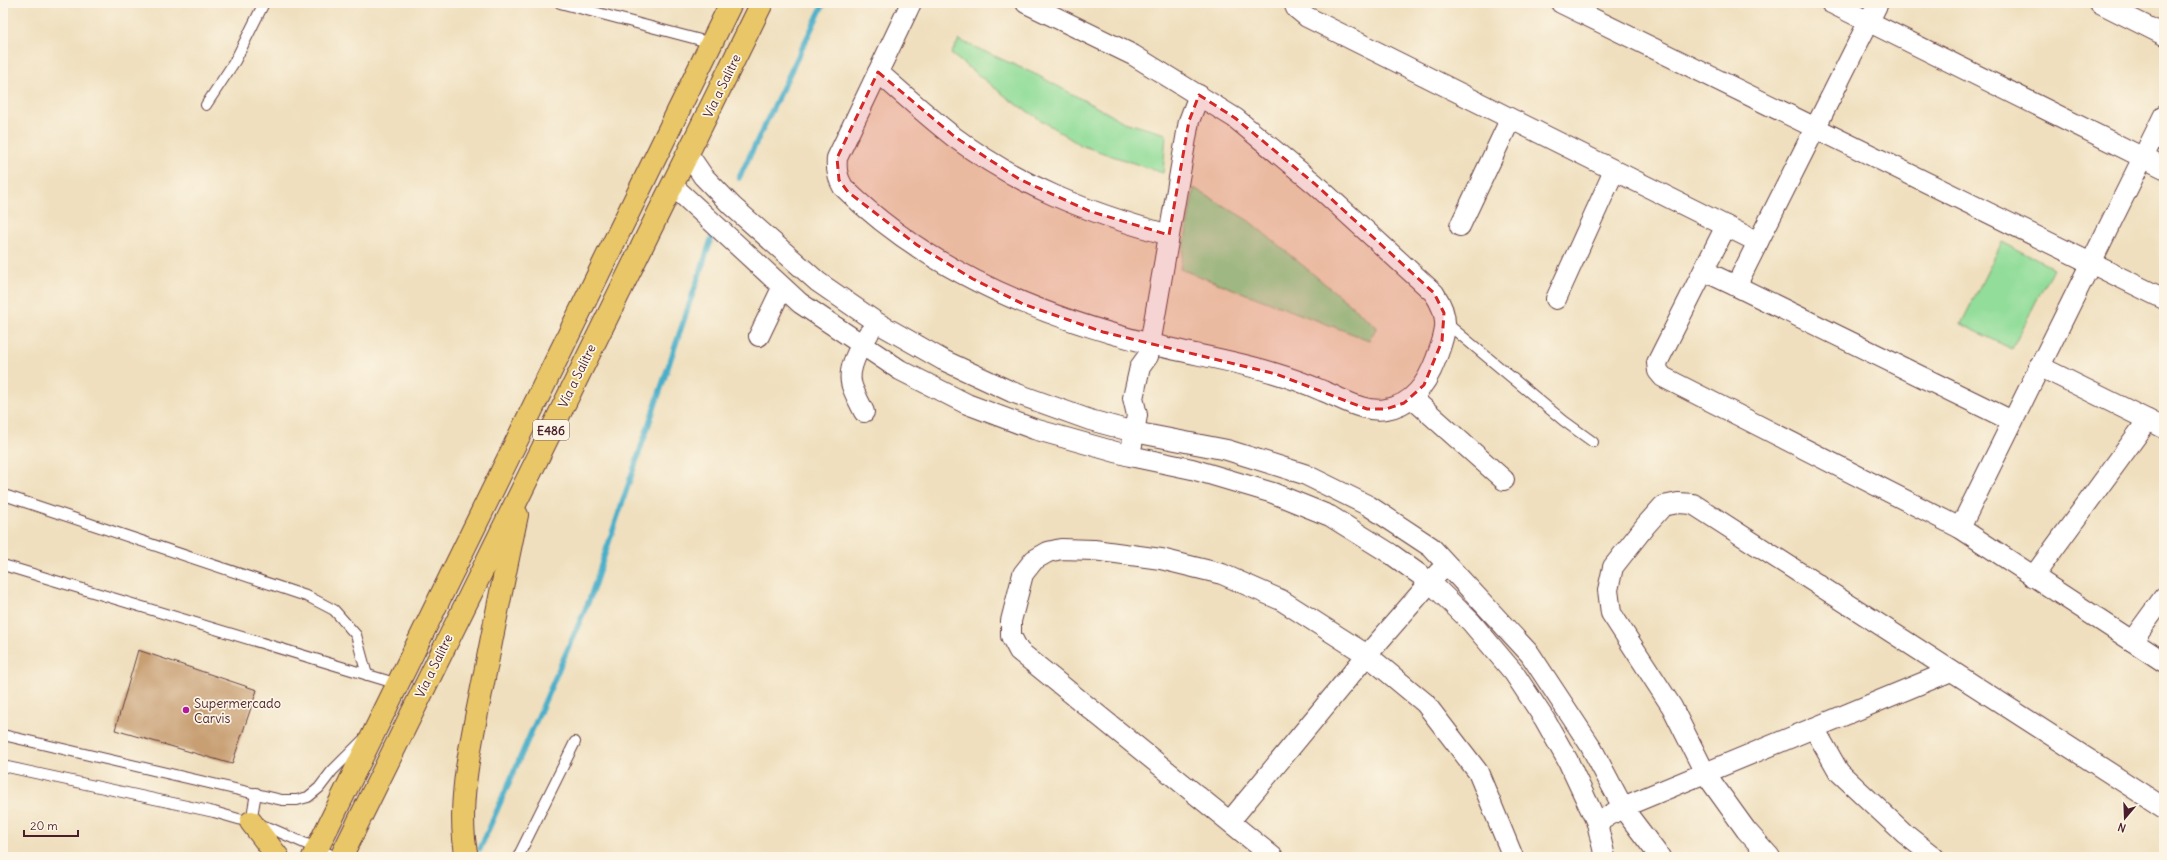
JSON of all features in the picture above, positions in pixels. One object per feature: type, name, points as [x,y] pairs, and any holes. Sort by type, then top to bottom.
[{"type":"main road","name":"Vía a Salitre","points":[[322,854],[378,724],[731,3]]},
{"type":"main road","name":"Vía a Salitre","points":[[341,857],[522,487],[762,3]]},
{"type":"main road","points":[[467,857],[464,843],[464,809],[469,753],[522,487]]},
{"type":"main road","points":[[251,822],[278,857]]},
{"type":"street","points":[[910,3],[837,158],[837,173],[843,187],[883,221],[917,245],[995,291],[1053,315],[1149,350],[1211,356],[1276,374],[1367,409],[1386,409],[1396,407],[1412,398],[1429,377],[1442,341],[1445,322],[1444,313],[1434,293],[1315,184],[1235,118],[1113,44],[1026,3]]},
{"type":"street","points":[[1294,3],[1296,8],[1307,17],[1510,120],[1758,242]]},
{"type":"street","points":[[1561,3],[2164,299]]},
{"type":"street","points":[[1831,3],[2164,168]]},
{"type":"street","points":[[1736,286],[1878,3]]},
{"type":"street","points":[[2100,3],[2164,35]]},
{"type":"street","points":[[878,72],[955,137],[1019,179],[1089,212],[1169,235]]},
{"type":"street","points":[[1130,456],[1135,424],[1146,403],[1153,369],[1149,350],[1189,121],[1199,95]]},
{"type":"street","points":[[1960,528],[2090,262],[2164,115]]},
{"type":"street","points":[[1460,226],[1510,120]]},
{"type":"street","points":[[688,154],[703,176],[732,206],[818,282],[876,322],[943,360],[1012,392],[1090,420],[1135,424],[1304,474],[1370,506],[1431,547],[1530,654],[1590,745],[1623,807],[1660,857]]},
{"type":"street","points":[[1556,299],[1614,171]]},
{"type":"street","points":[[672,185],[800,303],[900,370],[966,404],[1034,429],[1130,456],[1192,469],[1273,493],[1323,513],[1391,554],[1430,582],[1471,622],[1514,673],[1545,720],[1568,761],[1597,823],[1605,857]]},
{"type":"street","points":[[1726,226],[1657,364],[1658,371],[1663,377],[1960,528],[2164,662]]},
{"type":"street","points":[[1704,271],[2012,420]]},
{"type":"street","points":[[800,303],[818,282]]},
{"type":"street","points":[[759,336],[782,288]]},
{"type":"street","points":[[864,412],[851,384],[851,380],[854,361],[862,344],[876,322]]},
{"type":"street","points":[[2033,576],[2156,424],[2039,366]]},
{"type":"street","points":[[1412,398],[1504,480]]},
{"type":"street","points":[[1770,857],[1746,830],[1705,773],[1672,707],[1611,613],[1608,590],[1614,567],[1646,525],[1663,506],[1678,503],[1693,504],[2164,808]]},
{"type":"street","points":[[1273,857],[1020,651],[1011,636],[1011,621],[1023,574],[1034,560],[1048,552],[1061,550],[1094,550],[1161,559],[1222,574],[1281,600],[1367,655],[1425,703],[1478,772],[1513,857]]},
{"type":"street","points":[[1230,821],[1446,562]]},
{"type":"street","points":[[2132,641],[2164,598]]},
{"type":"street","points":[[1597,823],[1623,807],[1951,671]]},
{"type":"street","points":[[1814,728],[1839,772],[1905,834],[1934,857]]},
{"type":"lane","points":[[206,105],[234,61],[264,3]]},
{"type":"lane","points":[[560,3],[712,43]]},
{"type":"lane","points":[[1445,322],[1564,421],[1593,442]]},
{"type":"lane","points":[[7,496],[309,597],[334,610],[356,635],[367,675]]},
{"type":"lane","points":[[3,565],[398,684]]},
{"type":"lane","points":[[3,735],[282,800],[297,800],[308,797],[319,788],[332,772],[378,724]]},
{"type":"lane","points":[[518,857],[575,742]]},
{"type":"lane","points":[[3,766],[214,812],[251,822],[322,854]]},
{"type":"lane","points":[[251,822],[256,793]]},
{"type":"highlighted area","points":[[878,72],[955,137],[1019,179],[1089,211],[1169,235],[1189,121],[1199,95],[1235,118],[1315,184],[1434,293],[1444,313],[1442,341],[1424,385],[1404,403],[1386,409],[1367,409],[1276,374],[1103,332],[1023,304],[973,279],[917,245],[848,192],[839,180],[837,158]]},
{"type":"green space","points":[[959,40],[1037,75],[1124,122],[1166,134],[1163,173],[1080,145],[1013,102],[951,54]]},
{"type":"green space","points":[[1194,188],[1249,221],[1377,327],[1369,340],[1180,269]]},
{"type":"green space","points":[[2002,242],[2053,268],[2012,349],[1961,324]]},
{"type":"building","name":"Supermercado Carvis","points":[[138,650],[257,690],[232,764],[115,730]]},
{"type":"waterway","points":[[739,178],[824,3]]},
{"type":"waterway","points":[[480,849],[590,598],[712,237]]},
{"type":"place","name":"Supermercado Carvis","points":[[186,710]]}]
